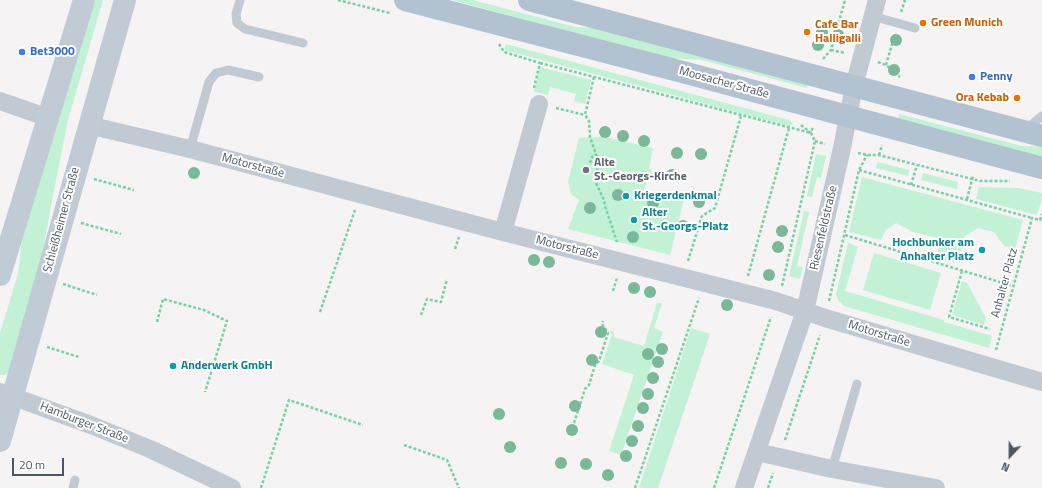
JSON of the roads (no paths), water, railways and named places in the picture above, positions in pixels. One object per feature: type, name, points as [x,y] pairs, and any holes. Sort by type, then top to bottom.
[{"type":"main road","points":[[0,276],[84,0]]},
{"type":"main road","name":"Schleißheimer Straße","points":[[0,441],[7,394],[125,0]]},
{"type":"main road","name":"Moosacher Straße","points":[[404,0],[683,72],[1042,168]]},
{"type":"main road","points":[[529,0],[1033,133]]},
{"type":"street","name":"Riesenfeldstraße","points":[[744,488],[805,311],[842,148],[847,116],[875,8]]},
{"type":"street","points":[[0,101],[49,118]]},
{"type":"street","points":[[503,232],[539,104]]},
{"type":"street","name":"Motorstraße","points":[[88,125],[190,150],[776,302],[991,368],[1042,382]]},
{"type":"street","name":"Hamburger Straße","points":[[7,394],[91,425],[150,449],[232,488]]},
{"type":"street","points":[[757,452],[832,469],[936,488]]},
{"type":"lane","points":[[240,0],[236,14],[237,23],[245,28],[303,43]]},
{"type":"lane","points":[[875,8],[915,28]]},
{"type":"lane","points":[[190,150],[209,82],[216,73],[228,70],[259,77]]},
{"type":"lane","points":[[1033,133],[1042,116]]},
{"type":"lane","points":[[832,469],[857,384]]},
{"type":"place","name":"Green Munich","points":[[923,23]]},
{"type":"place","name":"Cafe Bar Halligalli","points":[[807,32]]},
{"type":"place","name":"Bet3000","points":[[22,52]]},
{"type":"place","name":"Penny","points":[[972,77]]},
{"type":"place","name":"Ora Kebab","points":[[1017,98]]},
{"type":"place","name":"Alte St.-Georgs-Kirche","points":[[586,170]]},
{"type":"place","name":"Kriegerdenkmal","points":[[626,196]]},
{"type":"place","name":"Alter St.-Georgs-Platz","points":[[634,220]]},
{"type":"place","name":"Hochbunker am Anhalter Platz","points":[[982,250]]},
{"type":"place","name":"Anderwerk GmbH","points":[[173,366]]}]
